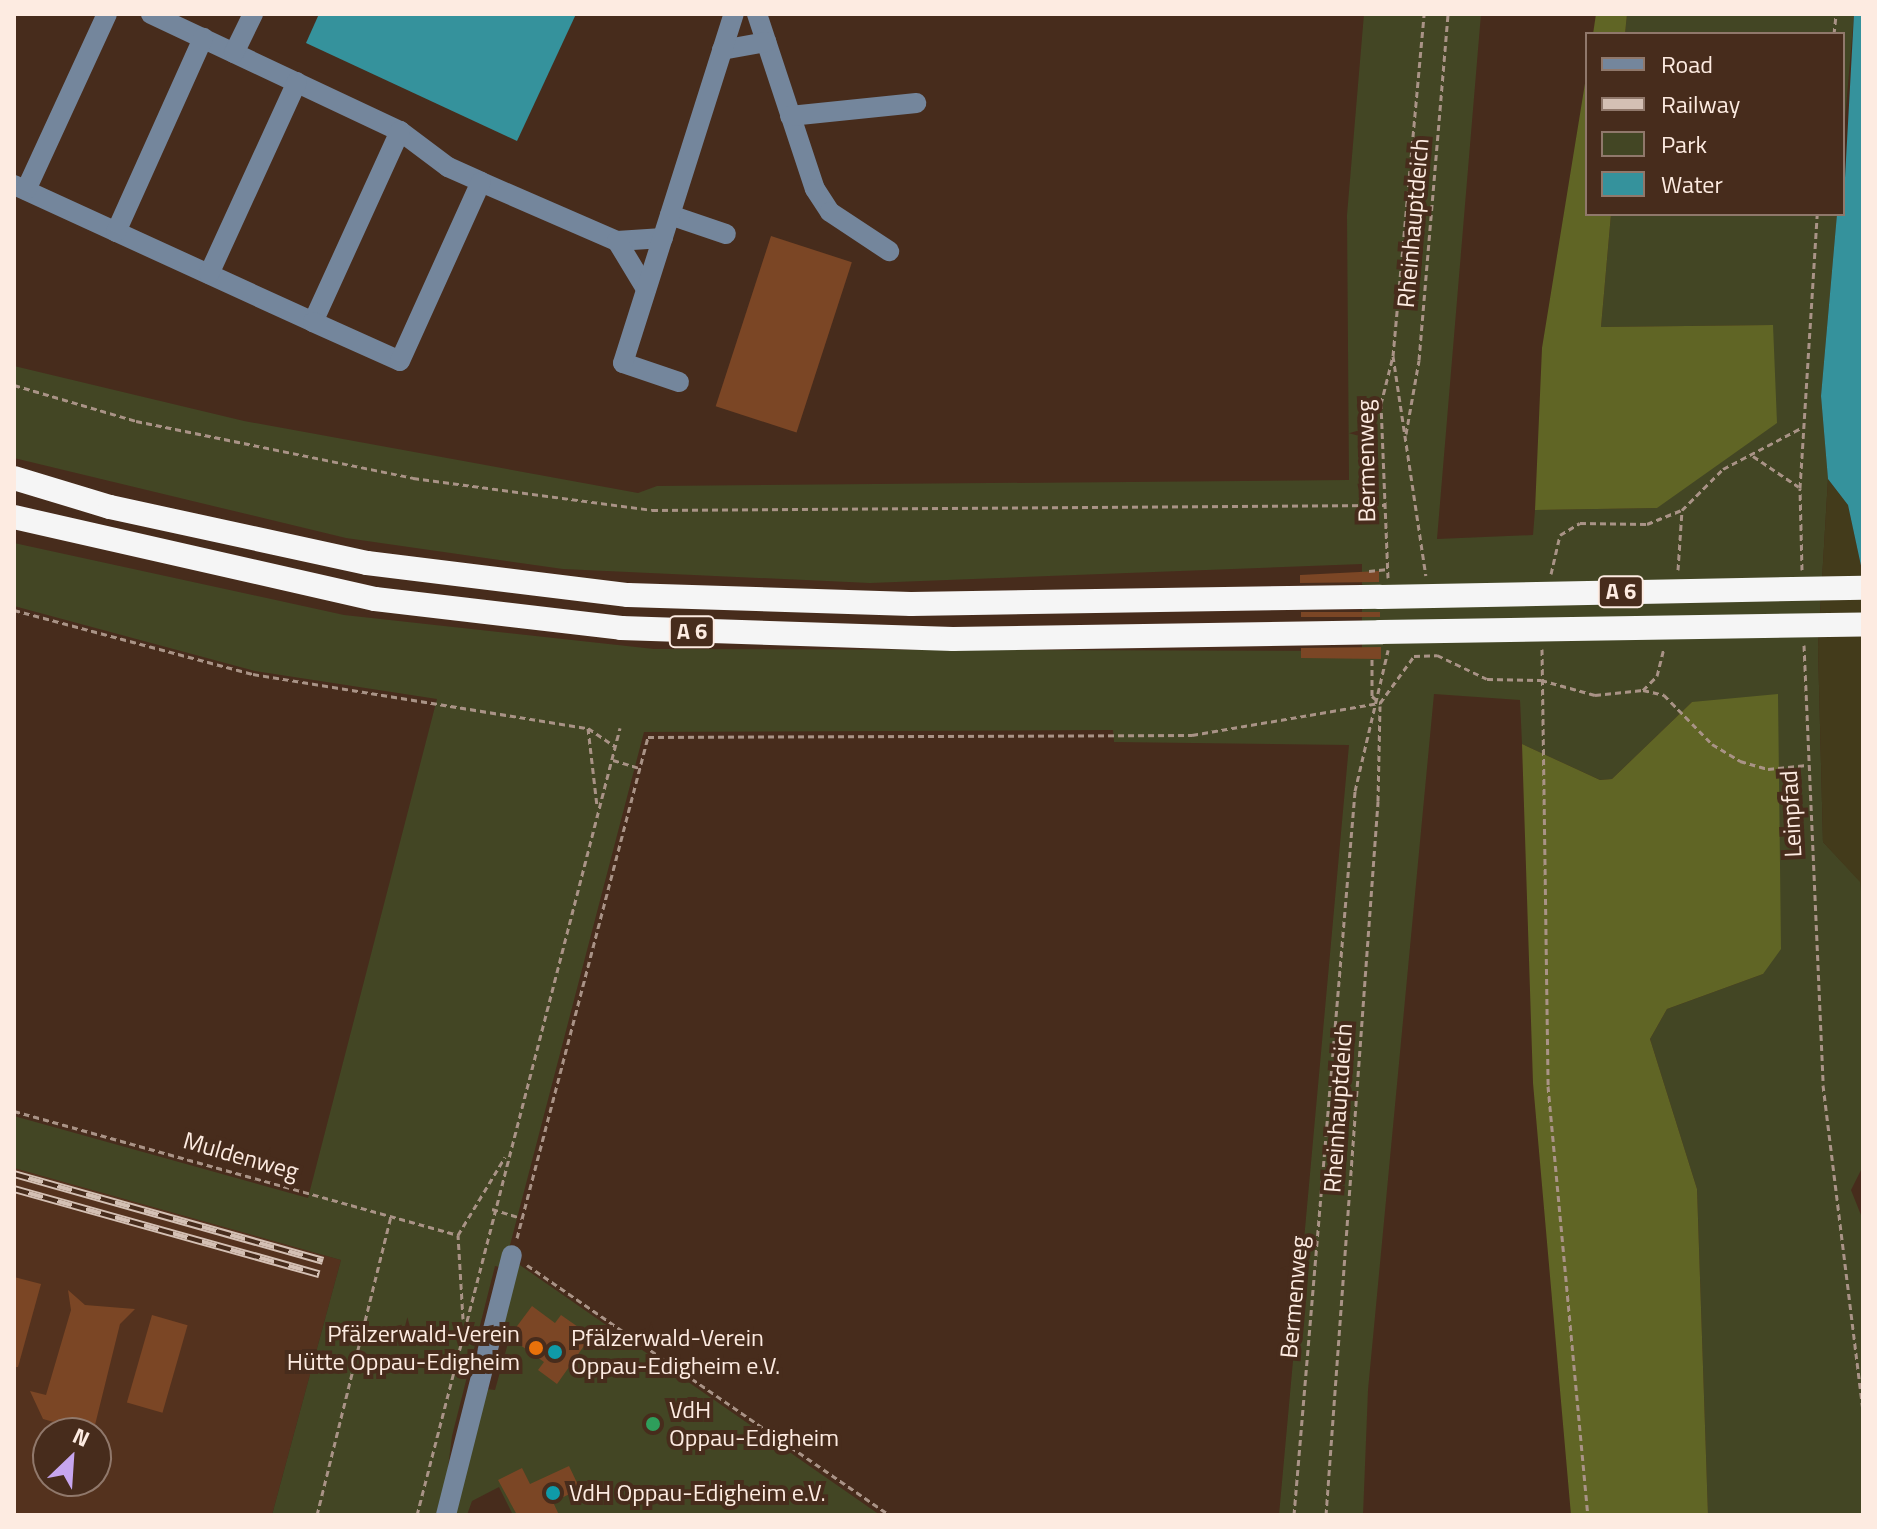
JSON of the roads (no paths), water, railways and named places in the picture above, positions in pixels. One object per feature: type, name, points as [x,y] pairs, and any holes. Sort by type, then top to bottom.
[{"type":"highway","name":"A 6","points":[[14,478],[110,507],[367,563],[628,595],[911,604],[1385,580],[1863,588]]},
{"type":"highway","name":"A 6","points":[[14,517],[375,599],[621,628],[953,639],[1863,624]]},
{"type":"lane","points":[[107,14],[20,188],[313,322],[400,361],[481,182]]},
{"type":"lane","points":[[151,14],[400,131],[448,167],[481,182],[617,241],[663,238]]},
{"type":"lane","points":[[234,53],[253,14]]},
{"type":"lane","points":[[679,382],[623,363],[734,14]]},
{"type":"lane","points":[[757,14],[815,189],[830,212],[889,251]]},
{"type":"lane","points":[[116,232],[203,38]]},
{"type":"lane","points":[[722,50],[766,42]]},
{"type":"lane","points":[[209,274],[297,82]]},
{"type":"lane","points":[[790,116],[916,103]]},
{"type":"lane","points":[[313,322],[400,131]]},
{"type":"lane","points":[[670,215],[726,234]]},
{"type":"lane","points":[[617,241],[646,289]]},
{"type":"lane","points":[[446,1515],[512,1255]]},
{"type":"water","points":[[319,14],[576,14],[517,141],[306,43]]},
{"type":"water","points":[[1854,14],[1863,14],[1863,575],[1848,505],[1828,479],[1821,396],[1837,216],[1845,216]]},
{"type":"railway","points":[[14,1174],[323,1261]]},
{"type":"railway","points":[[14,1189],[319,1274]]},
{"type":"place","name":"Pfälzerwald-Verein Hütte Oppau-Edigheim","points":[[536,1348]]},
{"type":"place","name":"Pfälzerwald-Verein Oppau-Edigheim e.V.","points":[[555,1352]]},
{"type":"place","name":"VdH Oppau-Edigheim","points":[[653,1424]]},
{"type":"place","name":"VdH Oppau-Edigheim e.V.","points":[[553,1493]]}]
